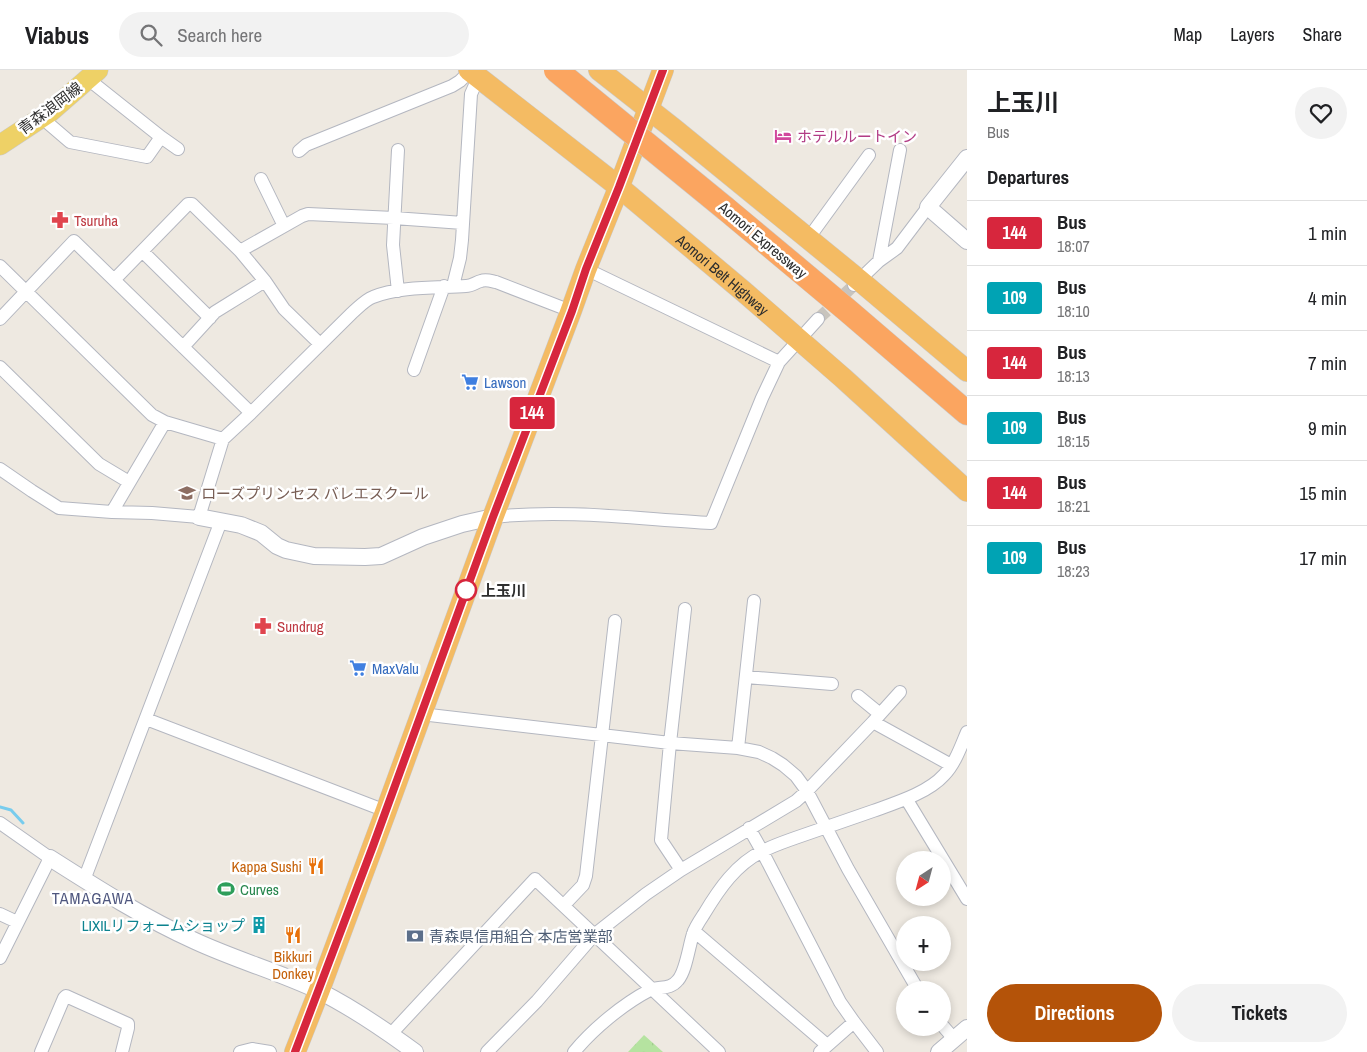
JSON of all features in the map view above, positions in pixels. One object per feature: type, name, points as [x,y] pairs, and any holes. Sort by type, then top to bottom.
[{"type":"highway","name":"Aomori Expressway","points":[[556,70],[726,209],[967,413]]},
{"type":"highway","points":[[599,70],[682,135],[808,239],[855,284],[967,371]]},
{"type":"highway","points":[[295,1052],[386,811],[493,517],[663,70]]},
{"type":"highway","name":"Aomori Belt Highway","points":[[473,73],[619,187],[843,378],[967,491]]},
{"type":"main road","name":"青森浪岡線","points":[[0,145],[42,118],[93,75]]},
{"type":"street","points":[[299,151],[306,145],[452,86],[473,73],[475,85],[471,94],[460,258],[414,370]]},
{"type":"street","points":[[93,75],[178,149]]},
{"type":"street","points":[[42,118],[70,142],[146,157],[161,136]]},
{"type":"street","points":[[398,150],[393,245],[398,291]]},
{"type":"street","points":[[880,261],[900,150]]},
{"type":"street","points":[[808,239],[869,155]]},
{"type":"street","points":[[855,284],[897,248],[967,158]]},
{"type":"street","points":[[261,179],[284,226]]},
{"type":"street","points":[[114,280],[188,204],[192,204],[240,251],[266,281],[284,309],[320,344]]},
{"type":"street","points":[[928,207],[967,241]]},
{"type":"street","points":[[240,251],[308,214],[463,223]]},
{"type":"street","points":[[0,319],[74,241],[251,413]]},
{"type":"street","points":[[143,252],[210,318]]},
{"type":"street","points":[[0,266],[152,415],[166,422],[223,439]]},
{"type":"street","points":[[586,269],[779,362]]},
{"type":"street","points":[[199,517],[223,439],[364,302],[373,297],[398,291],[469,286],[488,280],[572,311]]},
{"type":"street","points":[[183,347],[221,308],[266,281]]},
{"type":"street","points":[[0,468],[59,508],[152,513],[221,521],[240,525],[261,533],[277,546],[292,552],[314,556],[372,557],[388,553],[423,537],[454,526],[493,517],[517,514],[589,514],[711,523],[762,398],[779,362],[818,319]]},
{"type":"street","points":[[0,367],[99,464],[129,482]]},
{"type":"street","points":[[112,512],[166,422]]},
{"type":"street","points":[[84,880],[221,521]]},
{"type":"street","points":[[738,748],[754,601]]},
{"type":"street","points":[[681,870],[661,840],[685,610]]},
{"type":"street","points":[[564,906],[583,885],[586,876],[615,621]]},
{"type":"street","points":[[746,677],[832,684]]},
{"type":"street","points":[[487,1052],[537,1000],[594,935],[646,894],[681,870],[796,801],[900,692]]},
{"type":"street","points":[[858,696],[877,718],[951,765]]},
{"type":"street","points":[[421,714],[670,743],[738,748],[759,752],[783,765],[796,776],[807,791],[848,869],[913,981]]},
{"type":"street","points":[[146,719],[386,811]]},
{"type":"street","points":[[574,1052],[599,1027],[625,1006],[652,989],[672,986],[678,980],[682,974],[694,931],[717,891],[737,868],[762,851],[825,827],[907,800],[945,775],[967,732]]},
{"type":"street","points":[[907,800],[967,899]]},
{"type":"street","points":[[0,823],[84,880],[145,916],[219,952],[319,991],[416,1052]]},
{"type":"street","points":[[749,828],[826,976],[854,1022],[877,1052]]},
{"type":"street","points":[[0,958],[50,858]]},
{"type":"street","points":[[390,1035],[535,879],[718,1052]]},
{"type":"street","points":[[0,914],[18,922]]},
{"type":"street","points":[[694,931],[824,1048],[854,1022]]},
{"type":"street","points":[[41,1052],[66,996],[128,1024],[122,1052]]},
{"type":"street","points":[[939,1052],[967,1028]]},
{"type":"street","points":[[951,1036],[954,1040]]},
{"type":"street","points":[[240,1052],[252,1049],[270,1052]]},
{"type":"green space","points":[[644,1035],[663,1052],[628,1052]]},
{"type":"waterway","points":[[0,807],[11,810],[23,823]]},
{"type":"tunnel","points":[[818,319],[852,287]]},
{"type":"bus line","name":"144","points":[[295,1052],[373,846],[493,517],[663,70]]},
{"type":"place","name":"ホテルルートイン","points":[[783,136]]},
{"type":"place","name":"Tsuruha","points":[[60,220]]},
{"type":"place","name":"Lawson","points":[[470,382]]},
{"type":"place","name":"ローズプリンセス バレエスクール","points":[[187,493]]},
{"type":"place","name":"上玉川","points":[[466,590]]},
{"type":"place","name":"Sundrug","points":[[263,626]]},
{"type":"place","name":"MaxValu","points":[[358,668]]},
{"type":"place","name":"Kappa Sushi","points":[[316,866]]},
{"type":"place","name":"Curves","points":[[226,889]]},
{"type":"place","name":"LIXILリフォームショップ","points":[[259,925]]},
{"type":"place","name":"Bikkuri Donkey","points":[[293,935]]},
{"type":"place","name":"青森県信用組合 本店営業部","points":[[415,936]]},
{"type":"district","name":"TAMAGAWA","points":[[93,898]]}]
